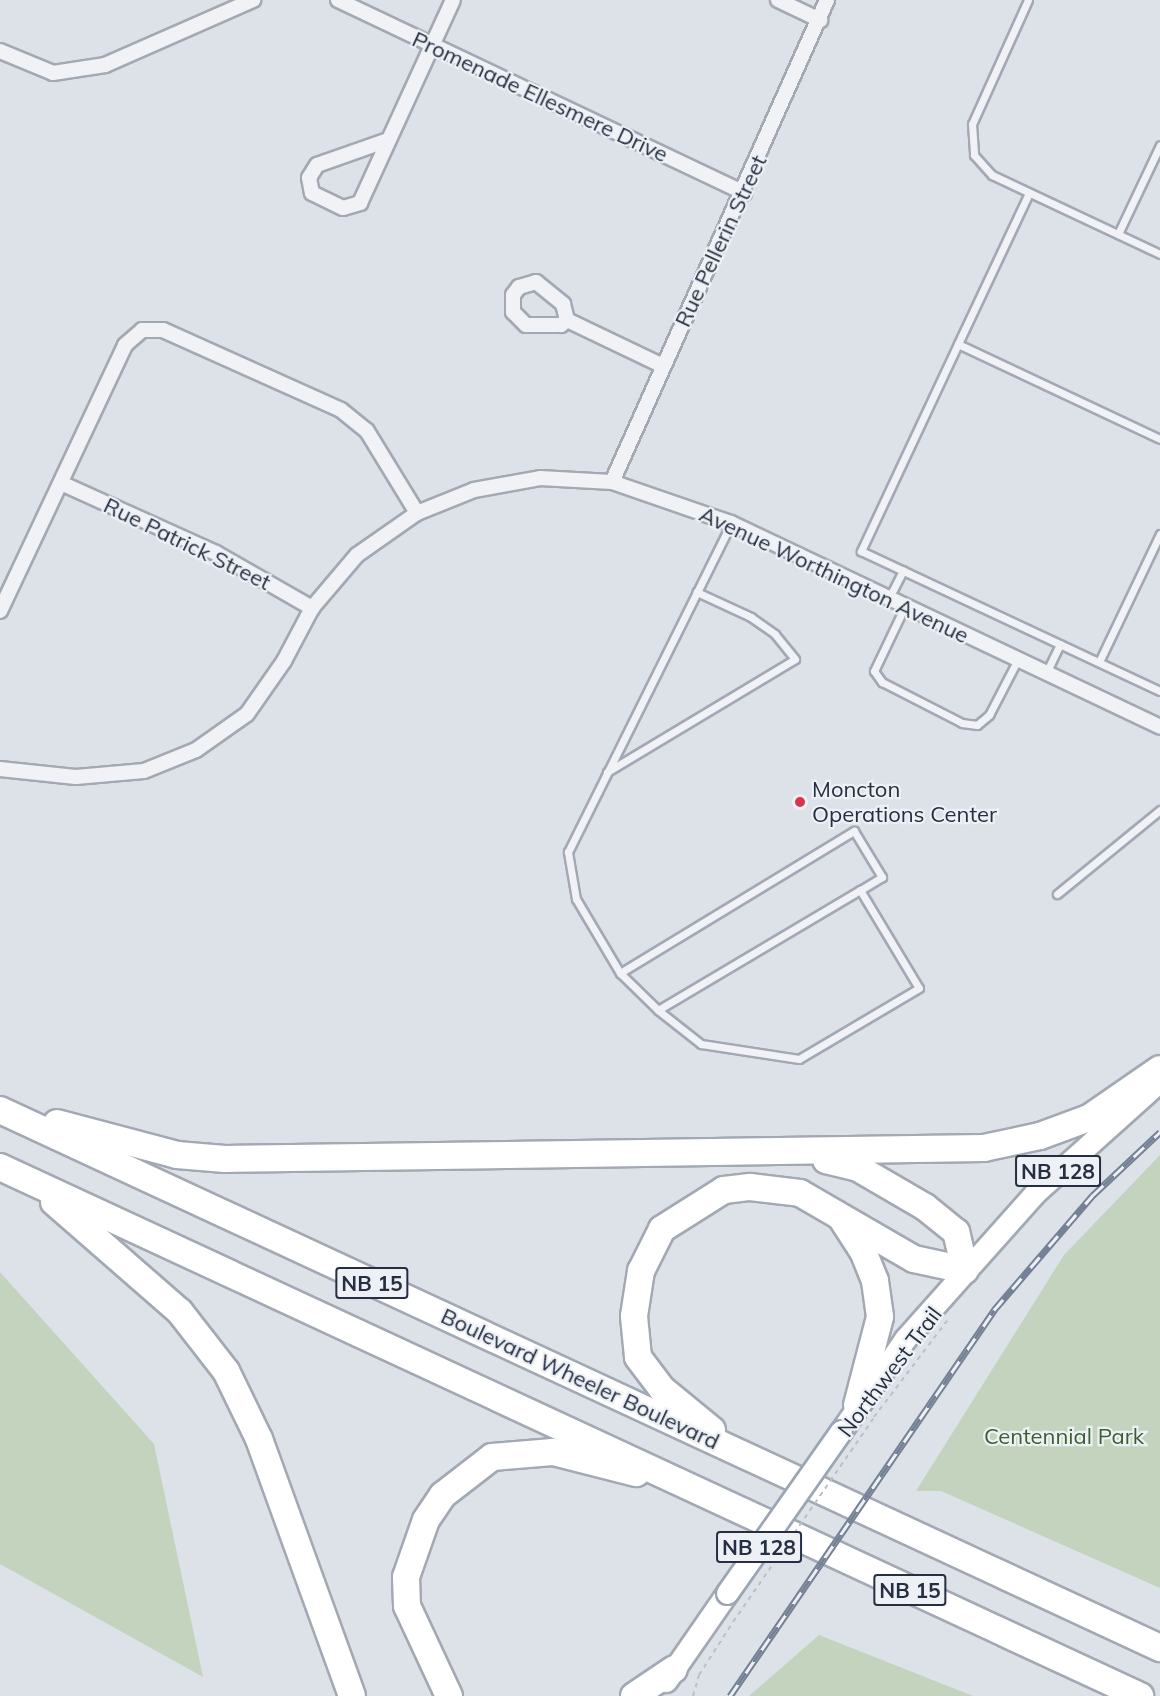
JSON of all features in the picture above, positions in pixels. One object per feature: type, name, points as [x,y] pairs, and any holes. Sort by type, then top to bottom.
[{"type":"highway","points":[[0,1109],[177,1155],[225,1159],[796,1153],[984,1148],[1040,1136],[1089,1118],[1160,1069]]},
{"type":"highway","name":"Boulevard Wheeler Boulevard","points":[[0,1109],[1160,1648]]},
{"type":"highway","points":[[744,1456],[662,1389],[638,1357],[634,1316],[641,1270],[662,1229],[724,1191],[750,1187],[800,1192],[914,1259],[965,1270],[956,1232],[925,1207],[858,1168],[796,1153]]},
{"type":"highway","name":"NB 15","points":[[0,1167],[583,1435],[680,1484],[1140,1696]]},
{"type":"highway","points":[[0,1175],[60,1205],[180,1312],[226,1371],[259,1439],[352,1696]]},
{"type":"highway","points":[[838,1214],[863,1251],[875,1281],[880,1317],[865,1412]]},
{"type":"highway","points":[[460,1696],[445,1686],[407,1606],[406,1577],[426,1520],[443,1495],[492,1457],[553,1452],[680,1484]]},
{"type":"highway","points":[[634,1696],[674,1669]]},
{"type":"main road","name":"NB 128","points":[[656,1696],[841,1431],[865,1412],[905,1339],[1035,1193],[1160,1082]]},
{"type":"street","points":[[0,51],[53,73],[105,64],[254,0]]},
{"type":"street","name":"Promenade Ellesmere Drive","points":[[338,0],[431,47],[744,193]]},
{"type":"street","points":[[388,140],[317,165],[308,183],[312,193],[343,208],[355,206],[363,198],[453,0]]},
{"type":"street","points":[[778,0],[820,20]]},
{"type":"street","name":"Rue Pellerin Street","points":[[612,482],[663,366],[744,193],[827,0]]},
{"type":"street","points":[[567,320],[663,366]]},
{"type":"street","points":[[0,611],[125,345],[142,330],[164,330],[341,410],[367,430],[417,513]]},
{"type":"street","name":"Avenue Worthington Avenue","points":[[0,769],[76,777],[144,771],[196,750],[247,714],[284,661],[312,608],[357,555],[417,513],[474,490],[540,478],[612,482],[732,524],[1160,727]]},
{"type":"street","name":"Rue Patrick Street","points":[[61,483],[216,553],[312,608]]},
{"type":"lane","points":[[1028,0],[972,124],[974,154],[992,175],[1160,254]]},
{"type":"lane","points":[[1118,234],[1160,145]]},
{"type":"lane","points":[[1029,193],[861,551],[1160,691]]},
{"type":"lane","points":[[958,344],[1160,439]]},
{"type":"lane","points":[[732,524],[568,852],[576,899],[620,973],[658,1010],[701,1044],[799,1059],[919,988],[860,890]]},
{"type":"lane","points":[[1099,662],[1160,534]]},
{"type":"lane","points":[[889,598],[903,570]]},
{"type":"lane","points":[[607,772],[795,658],[775,634],[751,617],[697,592]]},
{"type":"lane","points":[[904,606],[874,671],[882,682],[962,723],[977,725],[990,715],[1018,659]]},
{"type":"lane","points":[[1046,672],[1060,644]]},
{"type":"lane","points":[[1057,894],[1160,810]]},
{"type":"lane","points":[[620,973],[854,831],[882,877],[658,1010]]},
{"type":"path","name":"Northwest Trail","points":[[693,1696],[699,1675],[865,1412],[949,1318]]},
{"type":"green space","name":"Centennial Park","points":[[1160,1155],[1160,1588],[941,1491],[916,1491],[1064,1255]]},
{"type":"green space","points":[[0,1272],[154,1444],[203,1677],[0,1564]]},
{"type":"green space","points":[[819,1635],[973,1696],[749,1696]]},
{"type":"railway","points":[[730,1696],[994,1310],[1093,1195],[1160,1132]]},
{"type":"place","name":"Moncton Operations Center","points":[[800,802]]}]
